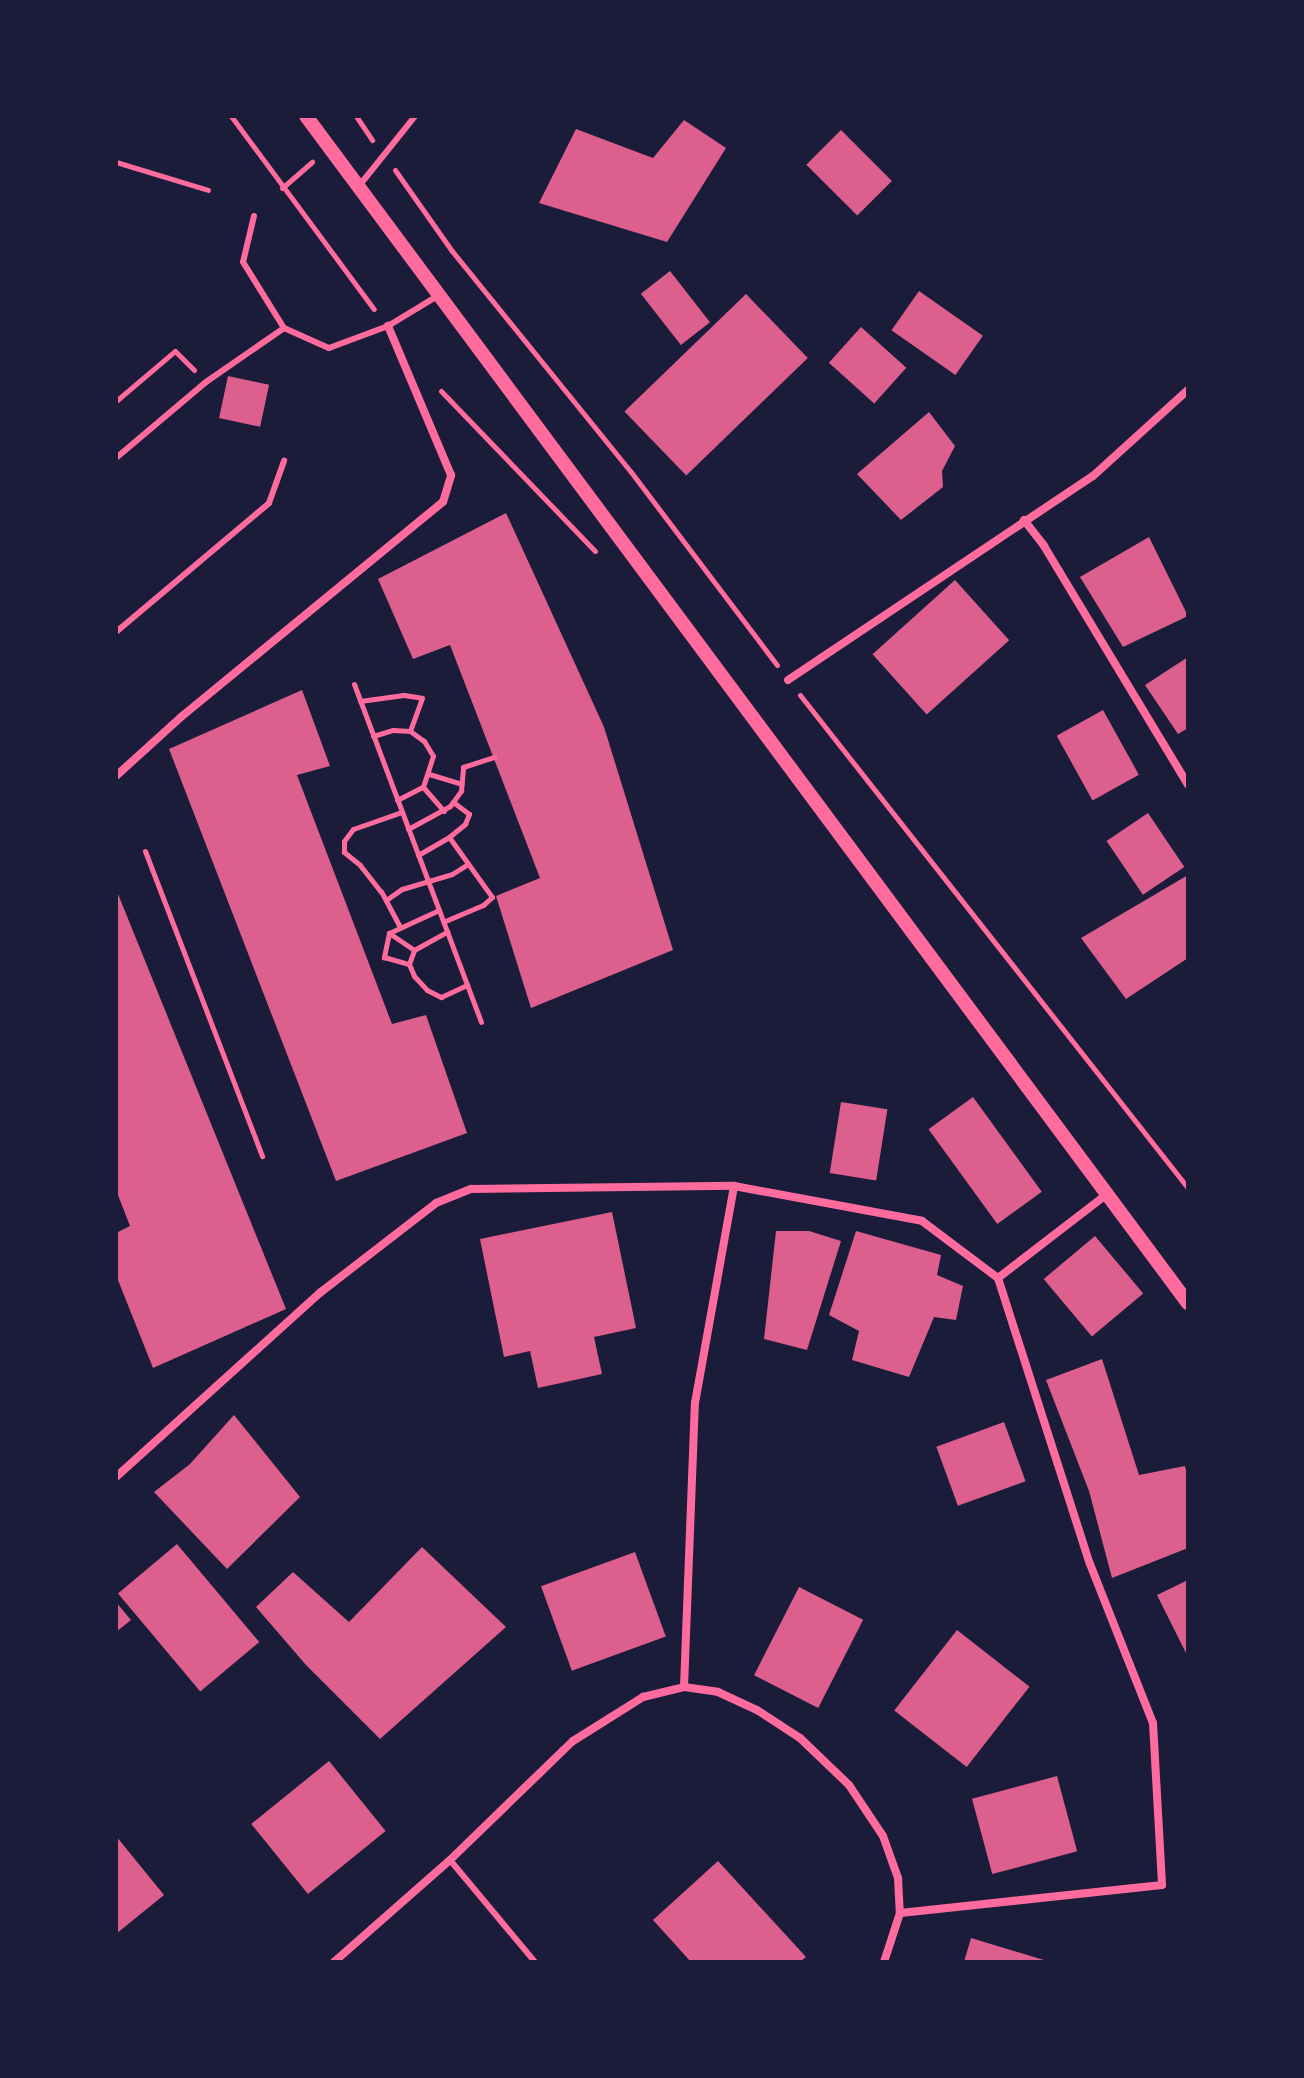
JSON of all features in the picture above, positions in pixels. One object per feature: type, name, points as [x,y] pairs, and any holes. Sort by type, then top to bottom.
[{"type":"street","points":[[306,116],[1188,1303]]},
{"type":"street","points":[[116,776],[181,717],[443,502],[451,475],[388,326]]},
{"type":"street","points":[[788,680],[1093,476],[1188,390]]},
{"type":"street","points":[[1024,520],[1044,546],[1188,785]]},
{"type":"street","points":[[684,1687],[695,1403],[734,1186]]},
{"type":"street","points":[[116,1477],[321,1292],[436,1203],[471,1189],[734,1186],[922,1221],[998,1278],[1090,1564],[1153,1723],[1162,1885],[900,1913]]},
{"type":"street","points":[[998,1278],[1107,1194]]},
{"type":"street","points":[[334,1962],[450,1860],[573,1741],[601,1720],[643,1697],[684,1687],[718,1692],[757,1710],[800,1738],[849,1785],[883,1836],[898,1878],[900,1913],[884,1962]]},
{"type":"lane","points":[[359,186],[415,116]]},
{"type":"lane","points":[[254,216],[243,262],[284,328],[329,348],[388,326],[439,295]]},
{"type":"lane","points":[[116,458],[206,382],[284,328]]},
{"type":"lane","points":[[116,632],[269,503],[284,461]]},
{"type":"lane","points":[[450,1860],[535,1962]]},
{"type":"path","points":[[231,116],[329,253],[388,326]]},
{"type":"path","points":[[356,116],[452,251],[640,484],[788,680],[1188,1188]]},
{"type":"path","points":[[116,162],[208,190]]},
{"type":"path","points":[[116,401],[175,351],[206,382]]},
{"type":"path","points":[[438,387],[603,560]]},
{"type":"path","points":[[354,684],[481,1022]]},
{"type":"path","points":[[360,701],[404,695],[422,698],[410,731]]},
{"type":"path","points":[[373,736],[393,730],[410,731],[424,741],[433,756],[423,787],[397,800]]},
{"type":"path","points":[[408,829],[444,811],[453,802],[462,784],[463,767],[494,757]]},
{"type":"path","points":[[429,774],[462,784]]},
{"type":"path","points":[[423,787],[444,811]]},
{"type":"path","points":[[418,855],[465,824],[469,814],[453,802]]},
{"type":"path","points":[[400,927],[386,900],[360,865],[344,852],[344,841],[353,829],[402,812]]},
{"type":"path","points":[[443,922],[473,910],[492,897],[449,837]]},
{"type":"path","points":[[145,851],[262,1156]]},
{"type":"path","points":[[386,900],[402,889],[428,882],[468,864]]},
{"type":"path","points":[[409,964],[384,957],[389,933],[439,910]]},
{"type":"path","points":[[447,932],[414,950],[409,964],[414,976],[427,990],[441,997],[467,985]]},
{"type":"path","points":[[389,933],[414,950]]},
{"type":"building","points":[[684,120],[726,148],[667,242],[539,203],[576,129],[653,158]]},
{"type":"building","points":[[841,130],[892,181],[857,216],[806,165]]},
{"type":"building","points":[[670,271],[710,322],[681,345],[641,294]]},
{"type":"building","points":[[919,291],[983,336],[955,375],[891,330]]},
{"type":"building","points":[[746,294],[808,358],[686,475],[624,411]]},
{"type":"building","points":[[861,327],[906,368],[874,403],[829,363]]},
{"type":"building","points":[[228,376],[269,385],[260,427],[219,418]]},
{"type":"building","points":[[929,412],[955,446],[942,471],[943,487],[901,520],[857,474]]},
{"type":"building","points":[[506,513],[604,727],[673,950],[531,1008],[496,896],[540,878],[450,645],[413,659],[378,579]]},
{"type":"building","points":[[1149,537],[1188,616],[1123,647],[1080,577]]},
{"type":"building","points":[[955,580],[1009,640],[927,714],[873,654]]},
{"type":"building","points":[[1188,657],[1188,728],[1178,734],[1145,685]]},
{"type":"building","points":[[302,690],[330,766],[297,775],[392,1024],[426,1015],[467,1133],[336,1181],[169,749]]},
{"type":"building","points":[[1103,710],[1139,775],[1093,800],[1057,736]]},
{"type":"building","points":[[1148,813],[1184,867],[1143,895],[1107,841]]},
{"type":"building","points":[[1188,875],[1188,958],[1126,999],[1081,938]]},
{"type":"building","points":[[116,889],[286,1309],[153,1368],[116,1275],[116,1233],[130,1226],[116,1190]]},
{"type":"building","points":[[973,1097],[1042,1192],[997,1224],[929,1129]]},
{"type":"building","points":[[841,1102],[887,1109],[876,1180],[830,1173]]},
{"type":"building","points":[[612,1212],[636,1328],[594,1337],[602,1374],[538,1388],[530,1351],[504,1357],[480,1239]]},
{"type":"building","points":[[776,1231],[809,1231],[841,1241],[807,1350],[764,1339]]},
{"type":"building","points":[[856,1231],[941,1255],[937,1275],[963,1286],[956,1320],[934,1317],[909,1377],[852,1360],[859,1331],[829,1315]]},
{"type":"building","points":[[1095,1236],[1143,1293],[1092,1337],[1044,1279]]},
{"type":"building","points":[[1102,1359],[1139,1475],[1185,1466],[1188,1478],[1188,1548],[1112,1578],[1089,1491],[1046,1380]]},
{"type":"building","points":[[234,1415],[300,1497],[227,1569],[154,1492],[190,1464]]},
{"type":"building","points":[[1004,1422],[1026,1481],[958,1506],[936,1447]]},
{"type":"building","points":[[177,1544],[259,1642],[200,1692],[118,1593]]},
{"type":"building","points":[[422,1547],[506,1627],[380,1739],[306,1665],[256,1607],[293,1572],[349,1622]]},
{"type":"building","points":[[635,1552],[666,1637],[572,1671],[541,1586]]},
{"type":"building","points":[[1188,1580],[1188,1657],[1157,1595]]},
{"type":"building","points":[[799,1587],[863,1620],[818,1708],[754,1675]]},
{"type":"building","points":[[116,1602],[131,1620],[116,1632]]},
{"type":"building","points":[[957,1630],[1029,1687],[967,1767],[894,1710]]},
{"type":"building","points":[[329,1761],[386,1831],[308,1894],[251,1824]]},
{"type":"building","points":[[1057,1776],[1077,1851],[992,1874],[972,1799]]},
{"type":"building","points":[[116,1836],[164,1895],[116,1934]]},
{"type":"building","points":[[718,1861],[806,1957],[800,1962],[691,1962],[653,1920]]},
{"type":"building","points":[[971,1938],[1047,1961],[964,1962]]}]
